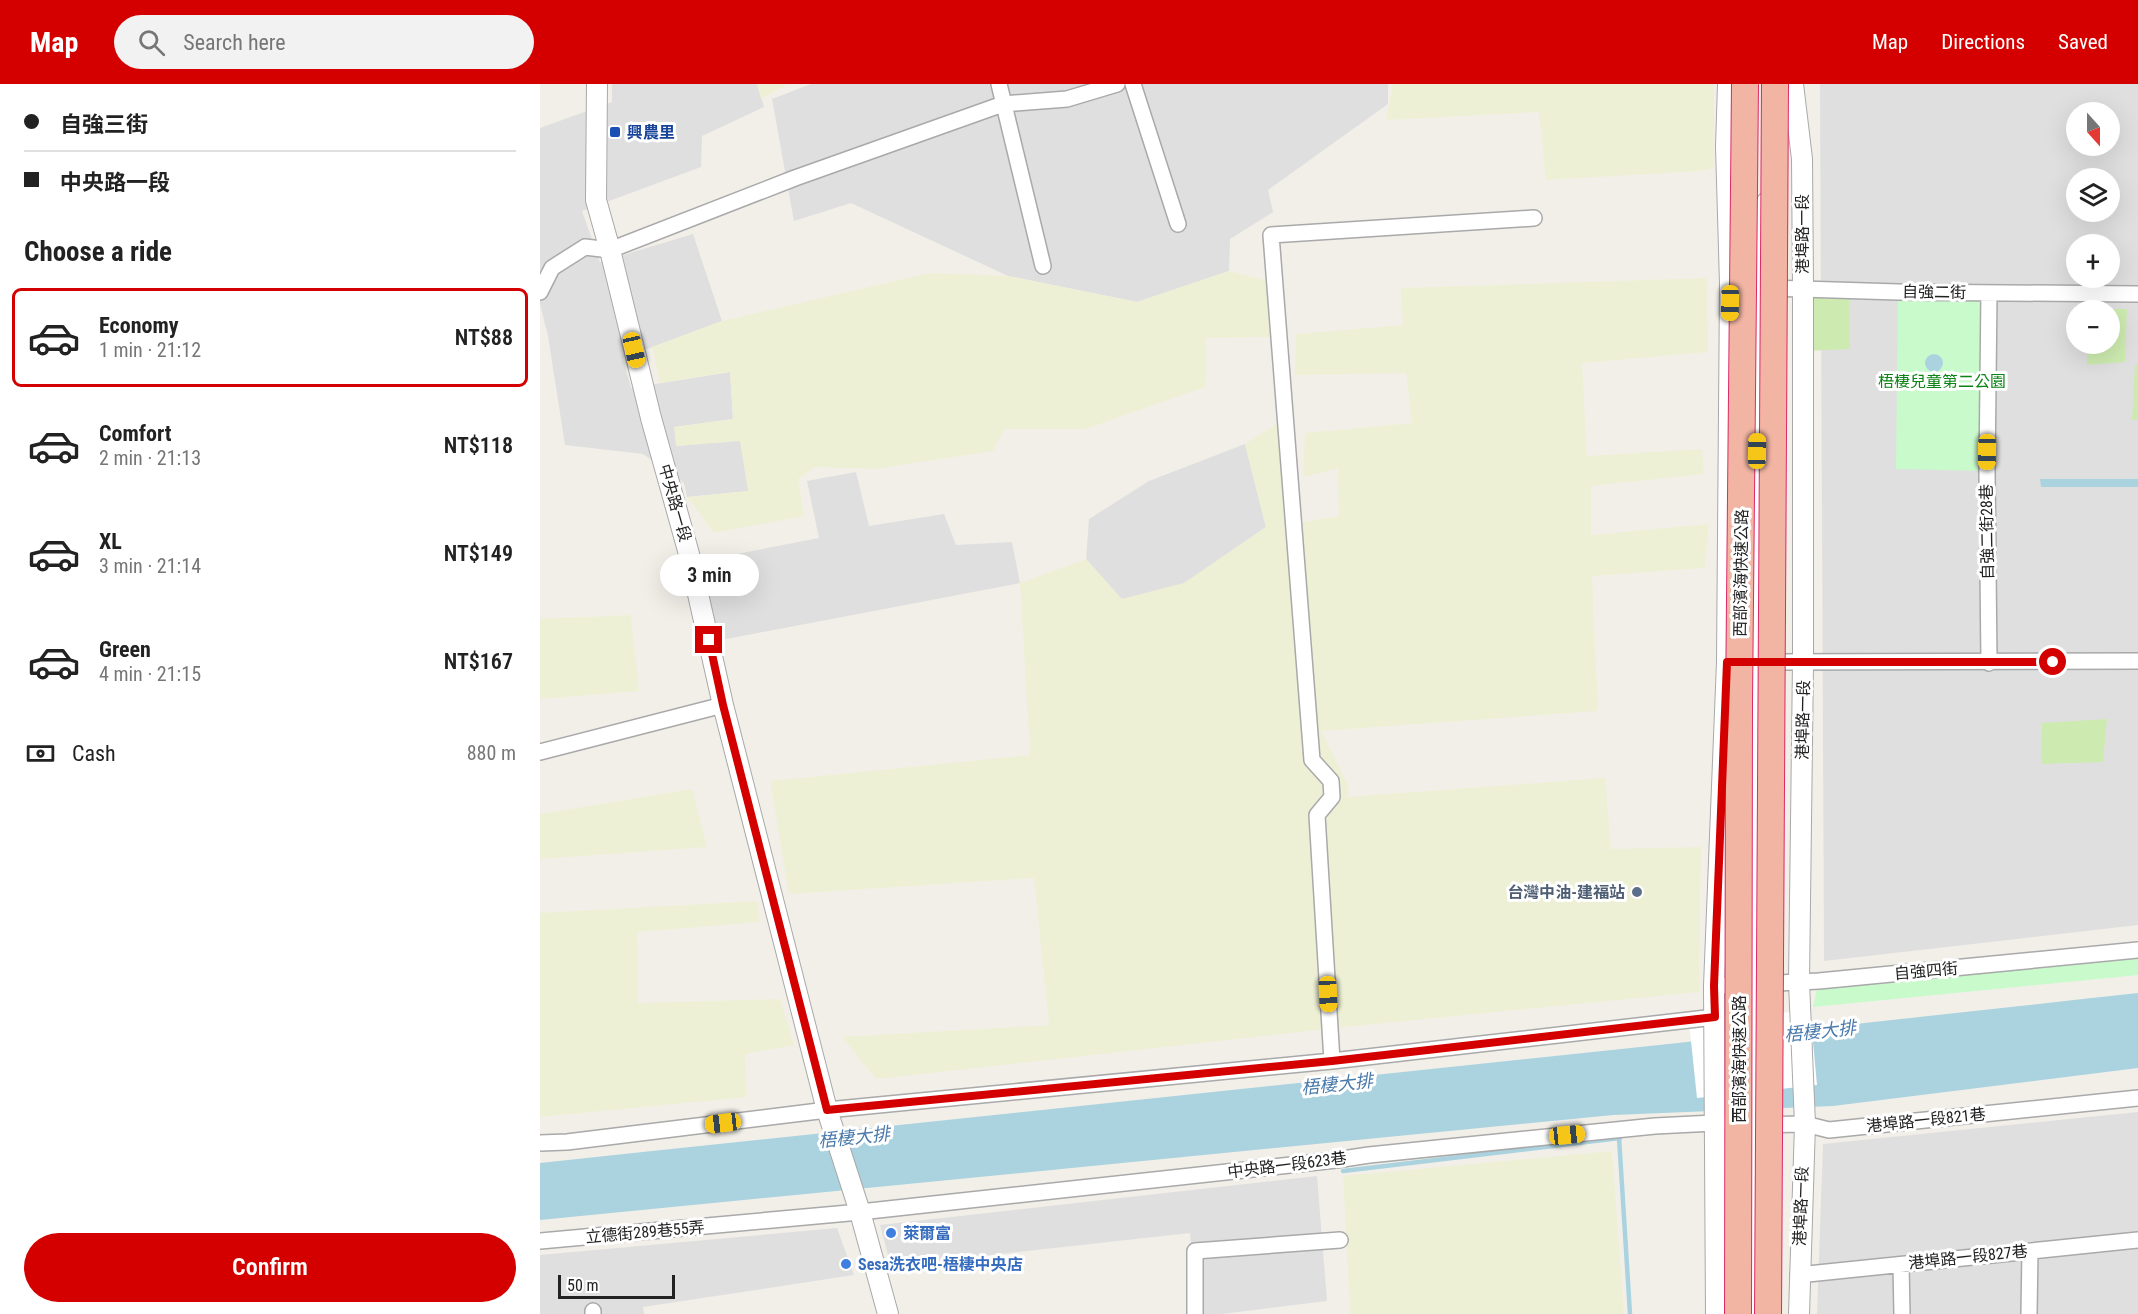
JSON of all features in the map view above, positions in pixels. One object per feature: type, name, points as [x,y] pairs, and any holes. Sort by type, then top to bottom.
[{"type":"highway","name":"西部濱海快速公路","points":[[1768,1314],[1770,699],[1787,86]]},
{"type":"highway","name":"西部濱海快速公路","points":[[1733,87],[1739,704],[1738,1314]]},
{"type":"highway","points":[[1770,699],[1778,748],[1787,869],[1782,1314]]},
{"type":"highway","points":[[1726,1314],[1728,792],[1730,745],[1739,704]]},
{"type":"street","name":"中央路一段","points":[[597,84],[596,200],[651,418],[689,555],[723,705],[830,1119],[857,1204]]},
{"type":"street","points":[[999,84],[1043,266]]},
{"type":"street","points":[[540,292],[552,268],[585,247],[610,250],[795,178],[1003,104],[1067,99],[1117,84]]},
{"type":"street","points":[[1133,84],[1178,224]]},
{"type":"street","name":"港埠路一段","points":[[1752,1314],[1752,984],[1760,234],[1787,86]]},
{"type":"street","name":"港埠路一段","points":[[1787,86],[1802,159],[1803,662],[1799,982],[1805,1124],[1798,1275],[1799,1314]]},
{"type":"street","points":[[1716,1314],[1714,986],[1727,662],[1730,284],[1726,147],[1733,87]]},
{"type":"street","name":"港埠路一段","points":[[1733,87],[1760,234]]},
{"type":"street","points":[[1332,1061],[1317,815],[1332,797],[1331,781],[1312,760],[1271,235],[1534,218]]},
{"type":"street","name":"自強二街","points":[[1730,284],[1759,287],[1989,293],[2138,294]]},
{"type":"street","name":"自強二街28巷","points":[[1989,293],[1987,471],[1989,663]]},
{"type":"street","points":[[1727,662],[2138,661]]},
{"type":"street","points":[[540,752],[723,705]]},
{"type":"street","name":"自強四街","points":[[1714,986],[1799,982],[2138,950]]},
{"type":"street","points":[[540,1143],[830,1119],[1715,1017]]},
{"type":"street","name":"港埠路一段821巷","points":[[1714,1123],[1805,1124],[1830,1130],[2138,1098]]},
{"type":"street","name":"中央路一段623巷","points":[[749,1222],[857,1204],[1312,1163],[1369,1155],[1655,1126],[1714,1123]]},
{"type":"street","points":[[857,1204],[888,1314]]},
{"type":"street","name":"立德街289巷55弄","points":[[540,1241],[749,1222]]},
{"type":"street","points":[[1195,1314],[1195,1251],[1341,1240]]},
{"type":"street","name":"港埠路一段827巷","points":[[1798,1275],[2138,1240]]},
{"type":"street","points":[[2029,1314],[2031,1251]]},
{"type":"street","points":[[1901,1264],[1902,1314]]},
{"type":"shaded area","points":[[612,84],[757,84],[764,107],[702,136],[701,167],[582,211],[600,262],[693,234],[722,321],[623,358],[631,388],[730,372],[733,419],[675,427],[676,446],[740,440],[749,491],[687,497],[684,483],[643,454],[565,445],[548,336],[540,304],[540,128],[612,102]]},
{"type":"shaded area","points":[[811,84],[1388,84],[1388,104],[1268,190],[1273,212],[1230,239],[1229,271],[1137,302],[1008,276],[851,203],[794,221],[772,99]]},
{"type":"shaded area","points":[[1820,84],[2138,84],[2138,925],[1824,961]]},
{"type":"shaded area","points":[[1245,444],[1266,527],[1184,584],[1122,600],[1086,559],[1089,519],[1149,481]]},
{"type":"shaded area","points":[[856,472],[869,526],[944,514],[956,545],[1012,542],[1020,583],[721,640],[695,562],[819,538],[807,481]]},
{"type":"shaded area","points":[[2138,1112],[2138,1314],[1817,1314],[1823,1144]]},
{"type":"shaded area","points":[[1317,1176],[1327,1301],[1222,1314],[1197,1314],[1190,1233],[891,1266],[880,1225]]},
{"type":"shaded area","points":[[837,1228],[854,1275],[643,1307],[644,1314],[540,1314],[540,1255]]},
{"type":"green space","points":[[757,84],[788,84],[761,99]]},
{"type":"green space","points":[[1393,84],[1714,84],[1714,168],[1700,171],[1546,180],[1539,112],[1386,120]]},
{"type":"green space","points":[[1229,271],[1268,281],[1273,337],[1206,338],[1205,387],[1085,429],[1004,429],[993,451],[874,469],[815,467],[798,479],[804,516],[714,533],[687,497],[748,491],[740,441],[676,446],[674,427],[733,419],[730,372],[660,383],[652,347],[722,321],[930,273],[1008,276],[1137,302]]},
{"type":"green space","points":[[1707,278],[1708,352],[1582,363],[1587,456],[1702,449],[1704,474],[1591,486],[1591,535],[1709,524],[1705,568],[1592,576],[1598,711],[1321,731],[1349,787],[1347,797],[1605,778],[1611,849],[1701,847],[1699,992],[1345,1027],[876,1079],[842,1037],[1049,1025],[1034,878],[789,894],[770,781],[1030,755],[1020,583],[1086,559],[1122,599],[1184,583],[1266,527],[1245,444],[1278,423],[1285,525],[1339,516],[1338,468],[1303,477],[1305,433],[1412,423],[1406,373],[1295,375],[1296,334],[1403,325],[1401,288]]},
{"type":"green space","points":[[1803,288],[1849,289],[1850,349],[1803,351]]},
{"type":"green space","name":"梧棲兒童第二公園","points":[[1898,292],[1989,293],[1987,471],[1896,469]]},
{"type":"green space","points":[[2120,309],[2127,309],[2125,362],[2087,365],[2087,354],[2120,354]]},
{"type":"green space","points":[[2135,365],[2138,365],[2138,420],[2132,420]]},
{"type":"green space","points":[[631,615],[639,691],[540,699],[540,619]]},
{"type":"green space","points":[[2107,719],[2103,762],[2041,764],[2042,723]]},
{"type":"green space","points":[[692,789],[707,847],[540,859],[540,814]]},
{"type":"green space","points":[[757,901],[760,922],[637,932],[638,1003],[780,999],[794,1045],[745,1054],[747,1097],[540,1117],[540,913]]},
{"type":"green space","points":[[2138,953],[2138,975],[1813,1007],[1819,981]]},
{"type":"green space","points":[[1612,1151],[1624,1314],[1350,1314],[1343,1176]]},
{"type":"water","points":[[1934,354],[1940,357],[1943,363],[1940,369],[1934,372],[1928,369],[1925,363],[1928,357]]},
{"type":"water","points":[[2040,479],[2138,479],[2138,487],[2041,487]]},
{"type":"water","name":"梧棲大排","points":[[2138,993],[2138,1068],[1833,1106],[1613,1115],[540,1220],[540,1163]]},
{"type":"pier","points":[[1810,1010],[1817,1085],[1697,1098],[1689,1022]]},
{"type":"waterway","points":[[1619,1137],[1630,1314]]},
{"type":"waterway","points":[[1343,1171],[1620,1138]]},
{"type":"place","name":"興農里","points":[[615,132]]},
{"type":"place","name":"台灣中油-建福站","points":[[1637,892]]},
{"type":"place","name":"萊爾富","points":[[891,1233]]},
{"type":"place","name":"Sesa洗衣吧-梧棲中央店","points":[[846,1264]]},
{"type":"route","points":[[709,640],[723,705],[827,1110],[1332,1061],[1715,1017],[1714,986],[1727,662],[2053,662]]}]
